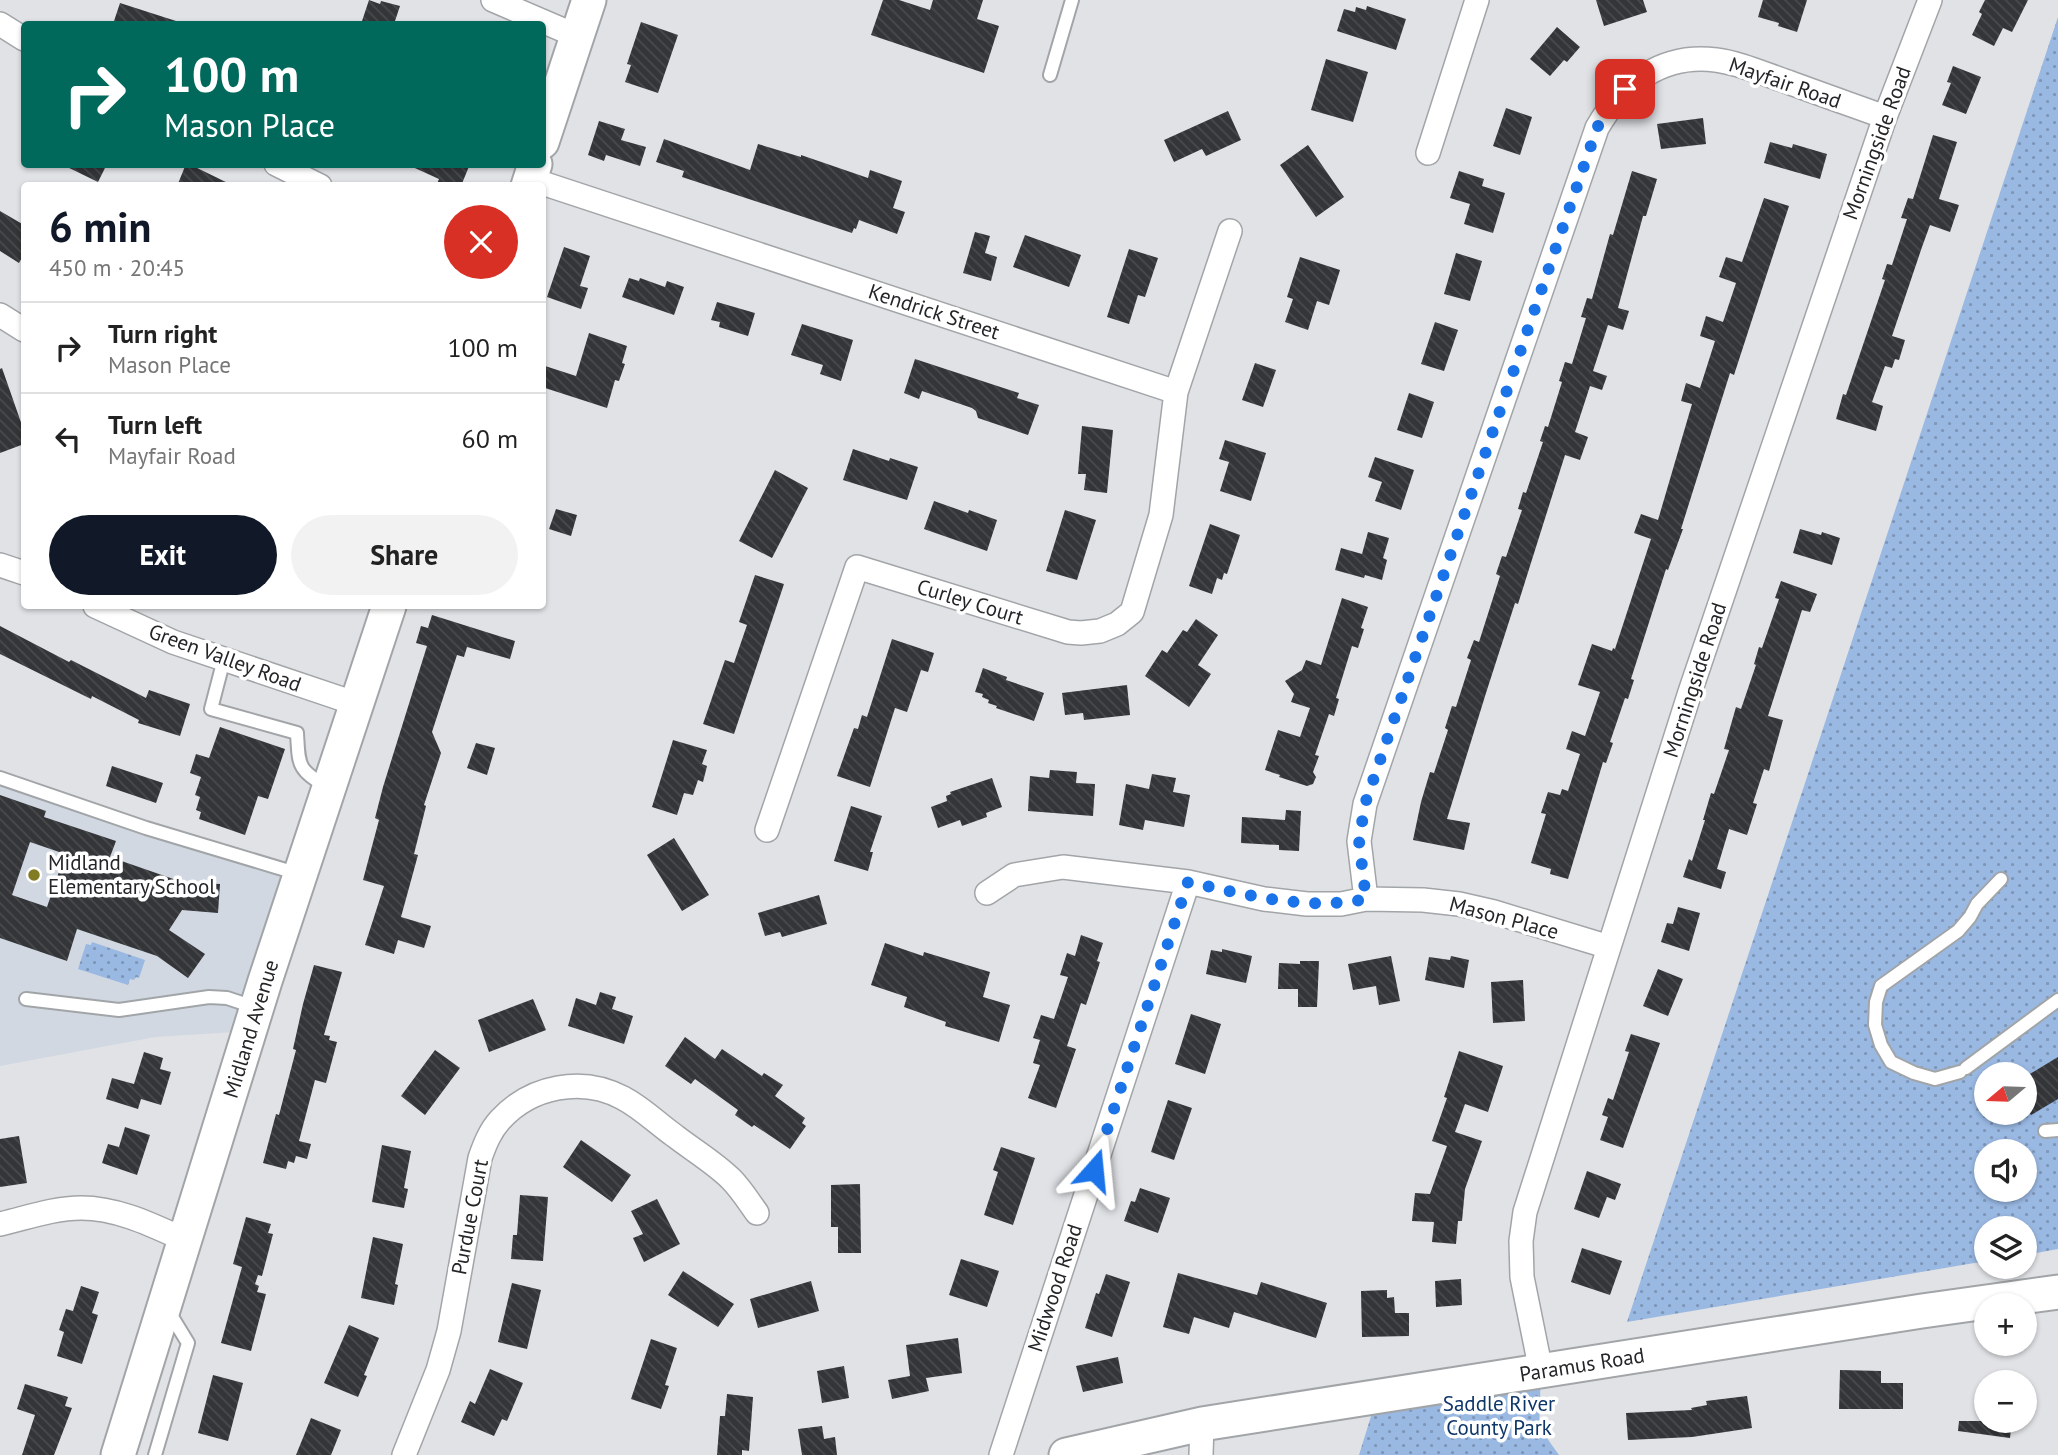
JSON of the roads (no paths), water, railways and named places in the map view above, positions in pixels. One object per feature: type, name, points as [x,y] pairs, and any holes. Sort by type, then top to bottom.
[{"type":"street","points":[[494,0],[543,21]]},
{"type":"street","points":[[546,130],[589,0]]},
{"type":"street","points":[[1427,153],[1477,0]]},
{"type":"street","name":"Morningside Road","points":[[1541,1371],[1522,1277],[1521,1241],[1525,1212],[1690,692],[1885,117],[1930,0]]},
{"type":"street","points":[[546,22],[578,36]]},
{"type":"street","points":[[0,24],[21,37]]},
{"type":"street","name":"Mayfair Road","points":[[1366,899],[1359,841],[1365,804],[1597,128],[1609,106],[1643,75],[1667,65],[1690,60],[1715,60],[1740,65],[1885,117]]},
{"type":"street","points":[[284,168],[312,182]]},
{"type":"street","name":"Kendrick Street","points":[[531,176],[1176,392]]},
{"type":"street","points":[[1176,392],[1230,231]]},
{"type":"street","points":[[0,315],[21,328]]},
{"type":"street","name":"Curley Court","points":[[767,830],[857,567],[1068,632],[1081,634],[1100,631],[1117,624],[1132,612],[1161,515],[1176,392]]},
{"type":"street","points":[[0,565],[21,572]]},
{"type":"street","name":"Green Valley Road","points":[[102,609],[173,642],[357,704]]},
{"type":"street","name":"Midland Avenue","points":[[118,1455],[257,1008],[388,609]]},
{"type":"street","name":"Mason Place","points":[[987,893],[1014,875],[1062,867],[1188,882],[1264,899],[1307,904],[1341,904],[1366,899],[1459,904],[1609,947]]},
{"type":"street","name":"Midwood Road","points":[[1001,1455],[1188,882]]},
{"type":"street","name":"Purdue Court","points":[[404,1455],[438,1370],[449,1331],[480,1158],[487,1139],[499,1121],[515,1106],[535,1094],[554,1088],[577,1086],[599,1088],[622,1097],[731,1179],[757,1213]]},
{"type":"street","points":[[0,1224],[53,1211],[81,1208],[109,1211],[134,1218],[185,1240]]},
{"type":"street","name":"Paramus Road","points":[[1066,1455],[1201,1440],[1541,1371],[2058,1292]]},
{"type":"lane","points":[[1050,75],[1072,0]]},
{"type":"lane","points":[[224,659],[211,709],[298,733],[299,762],[308,775],[329,788]]},
{"type":"lane","points":[[0,778],[146,828],[300,874]]},
{"type":"lane","points":[[2001,879],[1977,904],[1958,931],[1881,986],[1876,1002],[1875,1025],[1881,1045],[1891,1062],[1935,1079],[1963,1070],[2058,1000]]},
{"type":"lane","points":[[26,999],[119,1010],[209,997],[227,998],[257,1008]]},
{"type":"lane","points":[[155,1455],[188,1343],[165,1306]]},
{"type":"place","name":"Midland Elementary School","points":[[34,875]]},
{"type":"park label","name":"Saddle River County Park","points":[[1499,1416]]}]
